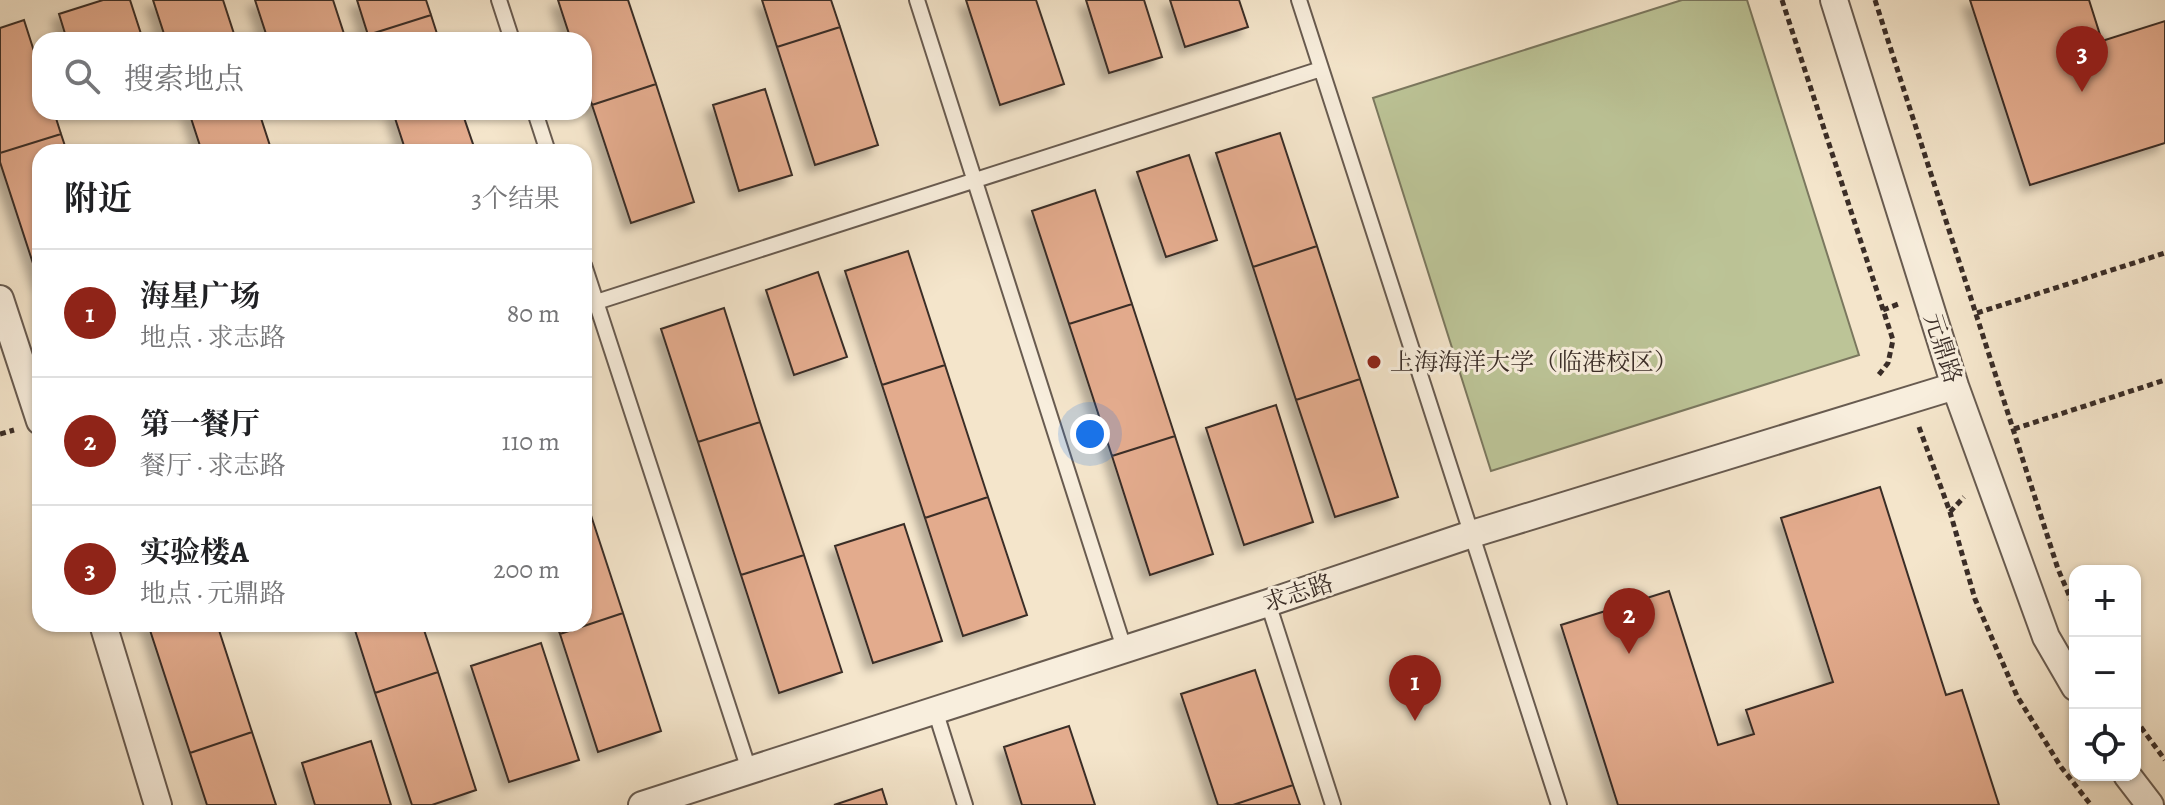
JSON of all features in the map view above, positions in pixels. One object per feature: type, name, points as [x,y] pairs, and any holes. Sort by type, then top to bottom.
[{"type":"street","name":"元鼎路","points":[[1834,0],[1955,386],[2046,637],[2069,677]]},
{"type":"street","points":[[0,299],[32,397]]},
{"type":"street","name":"求志路","points":[[642,805],[1472,534],[1955,386]]},
{"type":"street","points":[[105,632],[158,805]]},
{"type":"street","points":[[2132,781],[2150,805]]},
{"type":"lane","points":[[499,0],[509,32]]},
{"type":"lane","points":[[917,0],[1124,648]]},
{"type":"lane","points":[[1299,0],[1559,805]]},
{"type":"lane","points":[[592,303],[1321,69]]},
{"type":"lane","points":[[538,120],[545,144]]},
{"type":"lane","points":[[592,310],[749,770]]},
{"type":"lane","points":[[1268,603],[1333,805]]},
{"type":"lane","points":[[935,710],[965,805]]},
{"type":"path","points":[[1782,0],[1893,340],[1888,363],[1869,383]]},
{"type":"path","points":[[1875,0],[2058,569],[2069,595]]},
{"type":"path","points":[[1977,313],[2165,253]]},
{"type":"path","points":[[1888,363],[1902,373],[1950,512],[1975,599],[2017,696],[2061,767],[2091,805]]},
{"type":"path","points":[[2014,429],[2165,380]]},
{"type":"path","points":[[2141,727],[2165,760]]},
{"type":"green space","points":[[1682,0],[1747,0],[1859,355],[1491,471],[1373,98]]},
{"type":"building","points":[[103,0],[130,0],[140,32],[65,32],[59,14]]},
{"type":"building","points":[[153,0],[223,0],[233,32],[163,32]]},
{"type":"building","points":[[255,0],[333,0],[343,32],[265,32]]},
{"type":"building","points":[[357,0],[426,0],[431,15],[377,32],[367,32]]},
{"type":"building","points":[[558,0],[628,0],[656,84],[592,105],[592,32],[568,32]]},
{"type":"building","points":[[762,0],[831,0],[840,27],[777,47]]},
{"type":"building","points":[[966,0],[1036,0],[1064,84],[1000,105]]},
{"type":"building","points":[[1086,0],[1144,0],[1162,57],[1109,73]]},
{"type":"building","points":[[1170,0],[1239,0],[1248,27],[1185,47]]},
{"type":"building","points":[[1970,0],[2089,0],[2102,41],[2165,21],[2165,143],[2030,185]]},
{"type":"building","points":[[431,15],[436,32],[377,32]]},
{"type":"building","points":[[24,20],[32,45],[32,120],[57,120],[61,134],[0,153],[0,28]]},
{"type":"building","points":[[840,27],[878,145],[815,165],[777,47]]},
{"type":"building","points":[[656,84],[694,202],[631,223],[592,105]]},
{"type":"building","points":[[765,89],[792,175],[739,191],[713,105]]},
{"type":"building","points":[[192,120],[262,120],[269,144],[199,144]]},
{"type":"building","points":[[396,120],[465,120],[473,144],[403,144]]},
{"type":"building","points":[[1280,133],[1317,246],[1253,267],[1216,153]]},
{"type":"building","points":[[61,134],[64,144],[32,144],[32,260],[0,162],[0,153]]},
{"type":"building","points":[[1189,155],[1217,240],[1166,257],[1137,172]]},
{"type":"building","points":[[1095,190],[1132,304],[1069,324],[1032,211]]},
{"type":"building","points":[[1317,246],[1360,379],[1296,400],[1253,267]]},
{"type":"building","points":[[908,251],[945,365],[882,385],[845,271]]},
{"type":"building","points":[[818,272],[847,357],[794,375],[766,290]]},
{"type":"building","points":[[1132,304],[1175,436],[1112,456],[1069,324]]},
{"type":"building","points":[[724,308],[760,422],[698,442],[661,329]]},
{"type":"building","points":[[945,365],[988,497],[925,518],[882,385]]},
{"type":"building","points":[[1360,379],[1398,497],[1335,517],[1296,400]]},
{"type":"building","points":[[1276,405],[1313,522],[1244,545],[1206,428]]},
{"type":"building","points":[[760,422],[804,555],[741,575],[698,442]]},
{"type":"building","points":[[1175,436],[1213,554],[1150,575],[1112,456]]},
{"type":"building","points":[[1880,487],[1946,695],[1962,690],[1999,805],[1618,805],[1561,625],[1669,591],[1718,745],[1754,734],[1746,710],[1833,682],[1781,518]]},
{"type":"building","points":[[988,497],[1027,615],[963,636],[925,518]]},
{"type":"building","points":[[592,518],[623,613],[592,623]]},
{"type":"building","points":[[904,524],[942,641],[873,663],[835,546]]},
{"type":"building","points":[[804,555],[842,672],[779,693],[741,575]]},
{"type":"building","points":[[623,613],[661,731],[598,752],[560,634],[592,632],[592,623]]},
{"type":"building","points":[[151,632],[220,632],[252,732],[190,753]]},
{"type":"building","points":[[356,632],[425,632],[438,672],[375,693]]},
{"type":"building","points":[[541,643],[579,760],[509,782],[471,666]]},
{"type":"building","points":[[1255,670],[1293,785],[1233,805],[1218,805],[1181,694]]},
{"type":"building","points":[[438,672],[476,790],[432,805],[412,805],[375,693]]},
{"type":"building","points":[[1069,726],[1095,805],[1022,805],[1004,747]]},
{"type":"building","points":[[252,732],[276,805],[207,805],[190,753]]},
{"type":"building","points":[[371,741],[391,805],[315,805],[302,763]]},
{"type":"building","points":[[1293,785],[1300,805],[1233,805]]},
{"type":"building","points":[[882,789],[887,805],[834,805]]},
{"type":"place","name":"实验楼A","points":[[2082,92]]},
{"type":"place","name":"上海海洋大学（临港校区）","points":[[1374,362]]},
{"type":"place","name":"第一餐厅","points":[[1629,654]]},
{"type":"place","name":"海星广场","points":[[1415,721]]}]
